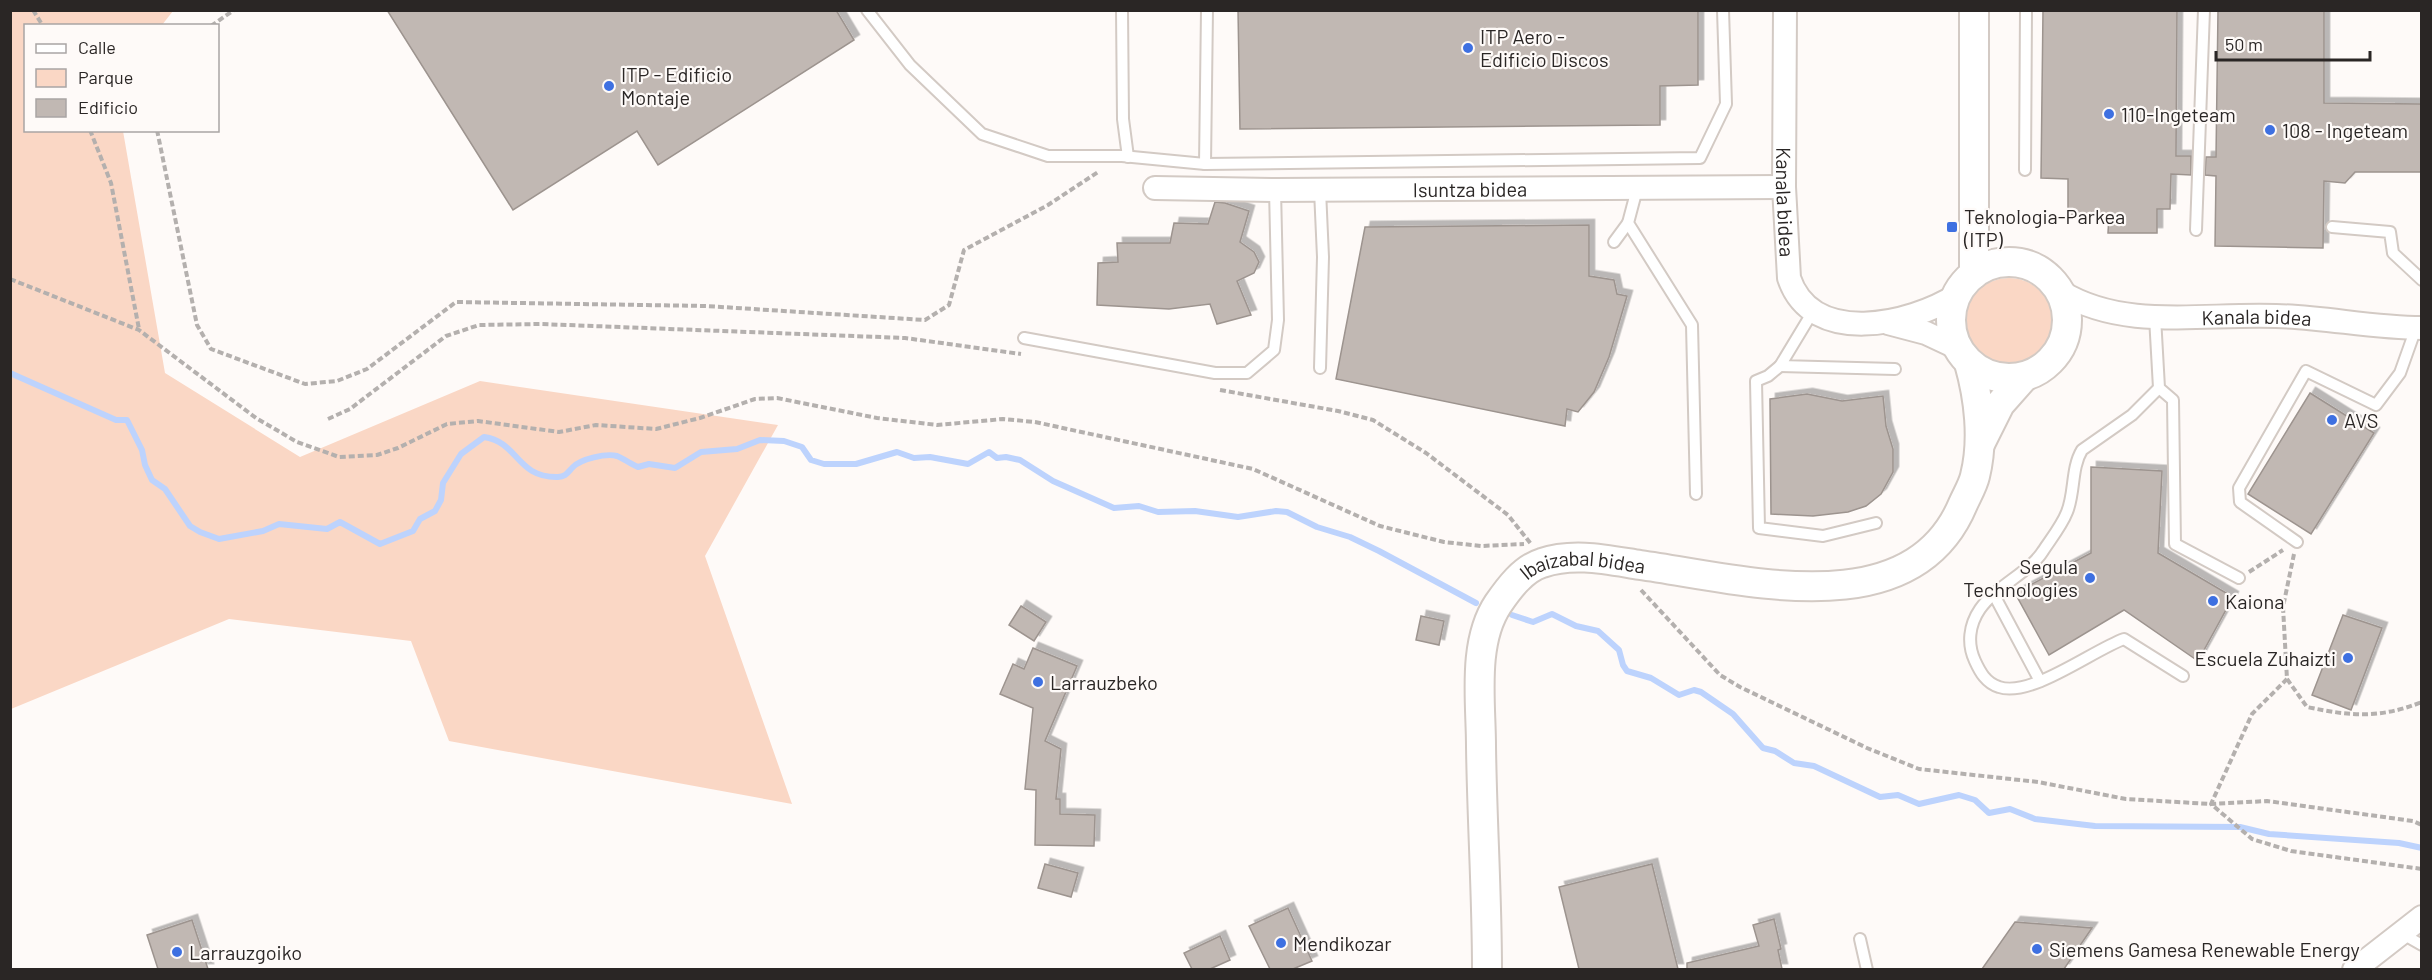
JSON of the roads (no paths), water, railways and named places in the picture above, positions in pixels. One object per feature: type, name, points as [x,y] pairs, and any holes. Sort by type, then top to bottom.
[{"type":"street","name":"Kanala bidea","points":[[1785,10],[1784,187],[1789,278],[1802,303],[1812,312]]},
{"type":"street","points":[[1964,355],[1952,321],[1965,284],[1975,163],[1974,10]]},
{"type":"street","name":"Isuntza bidea","points":[[1155,188],[1320,190],[1784,187]]},
{"type":"street","points":[[1812,312],[1834,322],[1883,322],[1926,311],[1992,265],[2011,262],[2031,266],[2048,277],[2061,292],[2067,309],[2067,328],[2054,359],[2040,370],[2024,377],[2004,379],[1985,374],[1964,355],[1926,333],[1883,322]]},
{"type":"street","name":"Kanala bidea","points":[[2061,292],[2082,304],[2110,314],[2155,317],[2276,316],[2419,328]]},
{"type":"street","name":"Ibaizabal bidea","points":[[1487,969],[1482,801],[1482,653],[1486,625],[1497,605],[1530,568],[1537,554],[1612,561],[1801,587],[1868,582],[1904,569],[1933,550],[1955,523],[1975,476],[1978,452],[1978,406],[1964,355]]},
{"type":"street","name":"Ibaizabal bidea","points":[[1978,452],[1990,419],[2024,377]]},
{"type":"street","points":[[2354,969],[2421,917]]},
{"type":"lane","points":[[867,10],[910,66],[982,134],[1048,156],[1128,157],[1205,164],[1700,158],[1726,104],[1723,10]]},
{"type":"lane","points":[[1122,10],[1123,118],[1128,157]]},
{"type":"lane","points":[[1205,164],[1207,10]]},
{"type":"lane","points":[[2025,170],[2026,10]]},
{"type":"lane","points":[[2196,230],[2204,10]]},
{"type":"lane","points":[[1614,242],[1628,224],[1637,189]]},
{"type":"lane","points":[[1024,338],[1215,373],[1247,373],[1274,350],[1278,320],[1275,190]]},
{"type":"lane","points":[[1320,190],[1323,257],[1320,368]]},
{"type":"lane","points":[[1628,224],[1692,325],[1696,494]]},
{"type":"lane","points":[[2332,227],[2390,232],[2393,253],[2421,280]]},
{"type":"lane","points":[[1812,312],[1780,366],[1768,376],[1756,381],[1759,528],[1823,536],[1876,523]]},
{"type":"lane","points":[[2155,317],[2159,388],[2173,400],[2175,544],[2239,578]]},
{"type":"lane","points":[[2297,542],[2240,502],[2239,489],[2306,371],[2376,405],[2400,373],[2419,328]]},
{"type":"lane","points":[[1780,366],[1895,369]]},
{"type":"lane","points":[[2159,388],[2132,415],[2082,450],[2067,512],[2041,555],[1993,593],[1978,611],[1971,630],[1972,655],[1982,676],[1999,687],[2022,687],[2072,667],[2105,646],[2124,639],[2183,676]]},
{"type":"lane","points":[[1993,593],[2040,681]]},
{"type":"lane","points":[[2401,933],[2421,945]]},
{"type":"lane","points":[[1860,939],[1867,969]]},
{"type":"waterway","points":[[10,373],[116,420],[127,420],[142,450],[145,465],[152,480],[165,489],[190,526],[219,539],[263,531],[279,524],[327,529],[340,522],[380,544],[413,531],[420,519],[435,511],[441,500],[443,483],[461,454],[484,437],[496,440],[534,472],[544,476],[558,477],[565,475],[582,461],[600,456],[617,456],[638,467],[649,464],[675,468],[701,452],[737,449],[760,440],[784,441],[802,447],[811,460],[824,464],[856,464],[897,452],[914,458],[930,457],[968,464],[989,452],[997,458],[1020,460],[1053,481],[1114,508],[1139,506],[1158,512],[1195,511],[1238,517],[1276,511],[1287,512],[1317,527],[1350,537],[1476,603]]},
{"type":"waterway","points":[[1512,615],[1533,622],[1552,614],[1576,626],[1598,631],[1619,650],[1627,671],[1651,678],[1679,695],[1694,690],[1701,692],[1733,714],[1763,748],[1775,751],[1794,763],[1814,766],[1880,797],[1898,795],[1919,804],[1959,795],[1975,800],[1989,813],[2010,809],[2035,819],[2095,826],[2240,827],[2269,834],[2399,843],[2422,848]]},
{"type":"place","name":"ITP Aero - Edificio Discos","points":[[1468,48]]},
{"type":"place","name":"ITP - Edificio Montaje","points":[[609,86]]},
{"type":"place","name":"110-Ingeteam","points":[[2109,114]]},
{"type":"place","name":"108 - Ingeteam","points":[[2270,130]]},
{"type":"place","name":"Teknologia-Parkea (ITP)","points":[[1952,227]]},
{"type":"place","name":"AVS","points":[[2332,420]]},
{"type":"place","name":"Segula Technologies","points":[[2090,578]]},
{"type":"place","name":"Kaiona","points":[[2213,601]]},
{"type":"place","name":"Escuela Zuhaizti","points":[[2348,658]]},
{"type":"place","name":"Larrauzbeko","points":[[1038,682]]},
{"type":"place","name":"Mendikozar","points":[[1281,943]]},
{"type":"place","name":"Siemens Gamesa Renewable Energy","points":[[2037,949]]},
{"type":"place","name":"Larrauzgoiko","points":[[177,952]]}]
